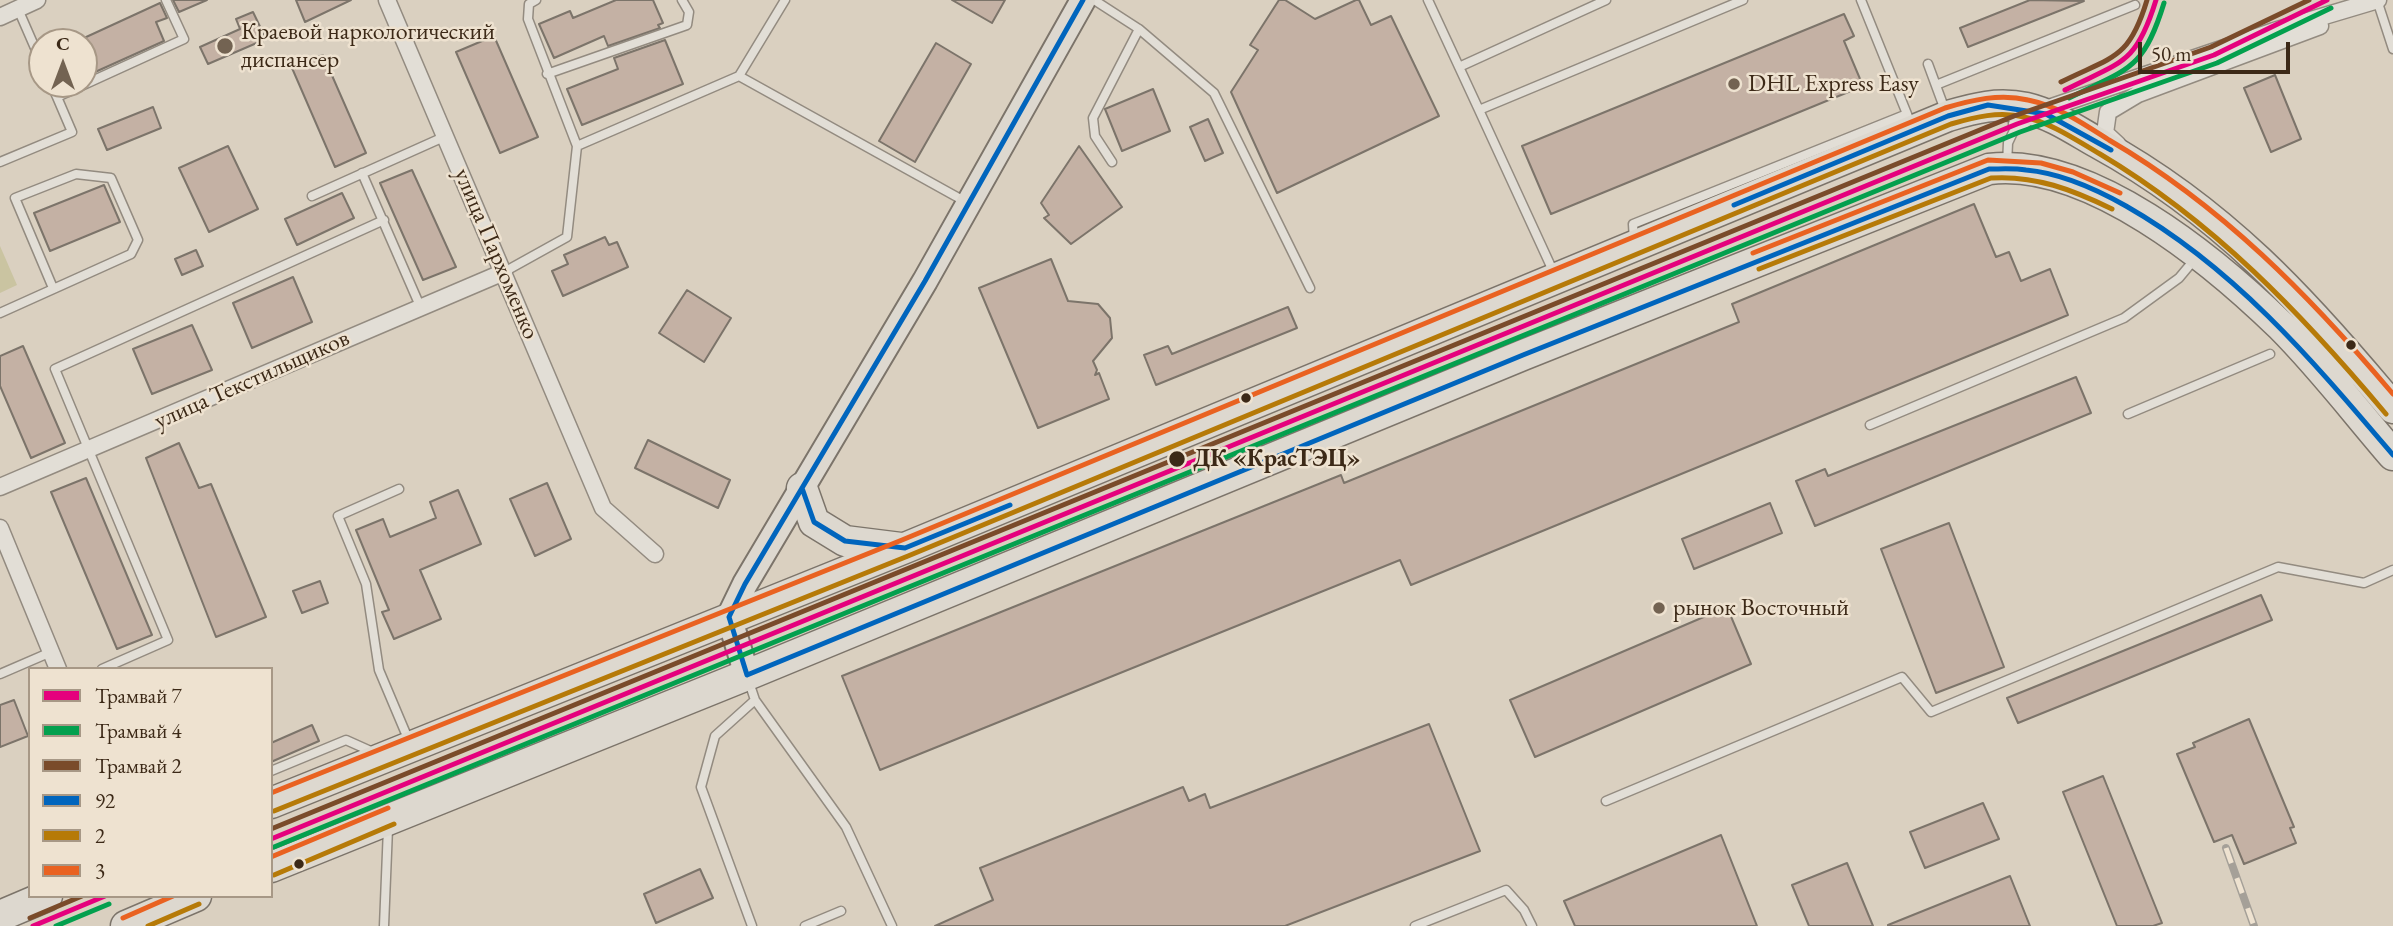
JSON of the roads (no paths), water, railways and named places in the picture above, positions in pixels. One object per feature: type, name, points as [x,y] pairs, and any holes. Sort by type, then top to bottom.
[{"type":"highway","points":[[273,802],[905,548],[1634,246],[1910,122],[1948,116],[1988,105],[2027,118],[2137,164],[2229,232],[2284,282],[2393,408]]},
{"type":"highway","points":[[273,866],[387,818],[751,688],[1976,172],[2007,167],[2063,176],[2118,202],[2199,254],[2281,327],[2393,455]]},
{"type":"highway","points":[[802,488],[814,522],[845,541],[905,548]]},
{"type":"highway","points":[[0,916],[42,898]]},
{"type":"highway","points":[[126,926],[191,898]]},
{"type":"main road","points":[[751,688],[729,617],[969,203],[1083,0]]},
{"type":"street","points":[[0,17],[37,0]]},
{"type":"street","name":"улица Пархоменко","points":[[387,0],[603,508],[655,554]]},
{"type":"street","points":[[2027,118],[2274,31],[2377,0]]},
{"type":"street","points":[[2137,164],[2105,133],[2108,112],[2138,94],[2302,34],[2377,0]]},
{"type":"street","name":"улица Текстильщиков","points":[[0,487],[504,272]]},
{"type":"street","points":[[0,528],[57,667]]},
{"type":"lane","points":[[98,78],[184,39],[166,0]]},
{"type":"lane","points":[[504,272],[567,237],[577,146],[528,19],[529,4],[536,0]]},
{"type":"lane","points":[[547,74],[687,25],[689,12],[682,0]]},
{"type":"lane","points":[[577,146],[739,76],[785,0]]},
{"type":"lane","points":[[1094,0],[1139,29],[1214,93],[1310,288]]},
{"type":"lane","points":[[1428,0],[1556,278]]},
{"type":"lane","points":[[1460,67],[1606,0]]},
{"type":"lane","points":[[1479,110],[1743,0]]},
{"type":"lane","points":[[1861,0],[1910,122]]},
{"type":"lane","points":[[2377,0],[2393,49]]},
{"type":"lane","points":[[1936,85],[2135,5]]},
{"type":"lane","points":[[18,9],[28,32]]},
{"type":"lane","points":[[1112,162],[1095,136],[1093,118],[1139,29]]},
{"type":"lane","points":[[1928,64],[1948,116]]},
{"type":"lane","points":[[739,76],[969,203]]},
{"type":"lane","points":[[0,162],[72,132],[57,98]]},
{"type":"lane","points":[[2007,167],[2007,143],[2027,118]]},
{"type":"lane","points":[[312,196],[446,136]]},
{"type":"lane","points":[[362,173],[420,306]]},
{"type":"lane","points":[[0,313],[131,254],[138,240],[111,178],[76,174],[15,198],[53,288]]},
{"type":"lane","points":[[107,667],[168,640],[55,369],[384,220]]},
{"type":"lane","points":[[1870,425],[2124,318],[2179,278],[2199,254]]},
{"type":"lane","points":[[2128,414],[2270,354]]},
{"type":"lane","points":[[273,770],[346,740],[398,753],[379,670],[366,584],[338,516],[399,489]]},
{"type":"lane","points":[[1606,800],[1902,677],[1931,712],[2278,567],[2364,583],[2393,570]]},
{"type":"lane","points":[[0,674],[51,652]]},
{"type":"lane","points":[[752,926],[701,787],[715,736],[751,688],[846,827],[892,926]]},
{"type":"lane","points":[[384,926],[387,818]]},
{"type":"lane","points":[[1415,926],[1506,890],[1524,910],[1532,926]]},
{"type":"lane","points":[[805,926],[841,911]]},
{"type":"railway","points":[[2226,848],[2254,926]]},
{"type":"tram line","name":"2","points":[[2061,82],[2117,54],[2133,34],[2147,0]]},
{"type":"tram line","name":"7","points":[[2065,90],[2114,66],[2124,58],[2141,37],[2156,0]]},
{"type":"tram line","name":"2","points":[[273,828],[2014,116],[2211,47],[2309,0]]},
{"type":"tram line","name":"7","points":[[273,838],[2017,124],[2214,55],[2327,0]]},
{"type":"tram line","name":"4","points":[[2069,98],[2131,65],[2149,42],[2164,3]]},
{"type":"tram line","name":"4","points":[[274,847],[2020,132],[2217,63],[2331,8]]},
{"type":"tram line","name":"2","points":[[30,918],[77,898]]},
{"type":"tram line","name":"7","points":[[33,926],[100,898]]},
{"type":"tram line","name":"4","points":[[56,926],[109,904]]},
{"type":"place","name":"Краевой наркологический диспансер","points":[[225,46]]},
{"type":"place","name":"DHL Express Easy","points":[[1734,84]]},
{"type":"place","name":"ДК «КрасТЭЦ»","points":[[1177,459]]},
{"type":"place","name":"рынок Восточный","points":[[1659,608]]}]
